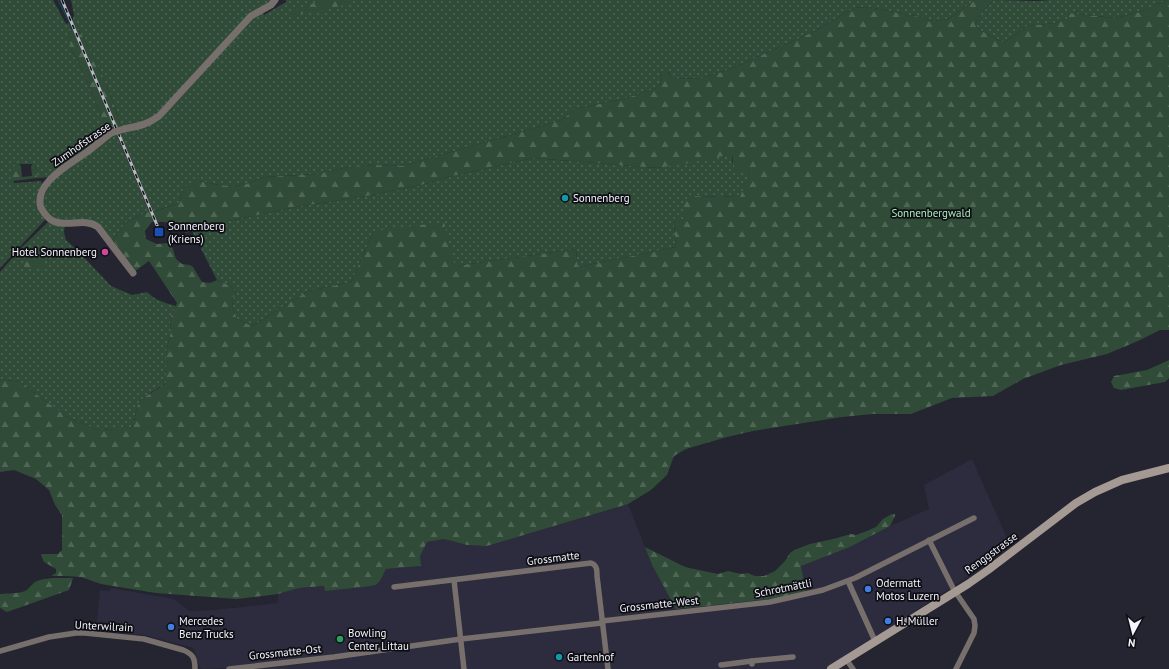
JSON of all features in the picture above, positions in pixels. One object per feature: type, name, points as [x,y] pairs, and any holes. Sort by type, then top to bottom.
[{"type":"main road","name":"Renggstrasse","points":[[831,669],[988,570],[1076,503],[1095,492],[1122,480],[1169,468]]},
{"type":"street","name":"Zumhofstrasse","points":[[133,273],[98,227],[94,224],[88,222],[77,222],[65,224],[52,220],[44,213],[40,202],[42,191],[49,180],[111,133],[141,126],[159,116],[251,16],[272,5],[275,0]]},
{"type":"street","name":"Schrotmättli","points":[[719,608],[770,602],[823,590],[848,581],[974,518]]},
{"type":"street","points":[[929,540],[955,592],[976,624],[956,669]]},
{"type":"street","name":"Grossmatte","points":[[394,587],[591,563],[594,564],[596,567],[608,669]]},
{"type":"street","points":[[454,580],[464,669]]},
{"type":"street","points":[[848,581],[875,642]]},
{"type":"street","name":"Grossmatte-West","points":[[602,622],[719,608]]},
{"type":"street","points":[[461,639],[602,622]]},
{"type":"street","name":"Unterwilrain","points":[[0,651],[54,636],[76,633],[94,633],[144,639],[189,652],[193,657],[195,669]]},
{"type":"street","name":"Grossmatte-Ost","points":[[229,669],[334,657],[461,639]]},
{"type":"street","points":[[721,664],[752,663],[793,657]]},
{"type":"street","points":[[846,659],[853,669]]},
{"type":"shaded area","points":[[972,459],[1011,547],[948,590],[825,669],[203,669],[200,668],[197,661],[194,648],[144,635],[96,630],[100,590],[110,591],[111,588],[174,599],[189,611],[214,610],[278,603],[278,594],[299,588],[325,586],[325,591],[364,587],[381,579],[386,569],[420,566],[420,556],[427,542],[444,539],[467,545],[487,546],[628,504],[652,565],[676,608],[755,601],[802,577],[801,566],[850,547],[890,526],[929,509],[924,485]]},
{"type":"green space","points":[[0,0],[53,0],[66,24],[69,23],[71,29],[69,35],[72,51],[86,79],[108,133],[51,177],[37,178],[35,164],[19,164],[11,179],[14,183],[41,181],[45,220],[0,268]]},
{"type":"green space","points":[[71,0],[273,0],[251,14],[193,78],[151,119],[121,127],[99,69],[82,35],[75,28],[72,22],[74,15]]},
{"type":"green space","points":[[286,0],[975,0],[950,18],[935,22],[920,17],[869,7],[854,8],[811,33],[728,70],[702,78],[672,79],[669,73],[662,71],[661,83],[655,89],[623,99],[575,109],[562,120],[402,166],[376,165],[349,167],[317,174],[265,177],[243,185],[231,186],[200,181],[184,187],[179,203],[152,212],[119,132],[145,126],[247,22],[262,11],[264,15],[286,2]]},
{"type":"green space","points":[[323,0],[351,0],[344,5],[316,12],[306,12],[295,16],[292,13],[300,8]]},
{"type":"green space","name":"Sonnenbergwald","points":[[975,0],[1000,0],[993,1],[982,12],[975,25],[978,29],[1004,43],[1027,26],[1055,23],[1067,19],[1069,13],[1115,18],[1140,12],[1169,0],[1169,330],[1160,330],[1107,354],[1061,365],[1023,379],[993,396],[952,398],[911,414],[873,414],[842,417],[753,431],[686,449],[674,456],[667,475],[651,490],[628,504],[487,546],[467,545],[444,539],[427,542],[420,556],[421,566],[386,569],[376,585],[325,591],[324,586],[299,588],[278,594],[237,599],[156,593],[101,584],[81,577],[51,576],[56,573],[56,569],[44,562],[41,555],[58,554],[62,550],[62,515],[55,505],[49,490],[36,479],[14,470],[0,472],[0,379],[20,382],[67,417],[98,430],[130,429],[134,422],[138,405],[141,401],[147,395],[166,383],[166,353],[171,331],[170,319],[177,303],[149,261],[134,272],[113,240],[125,223],[149,211],[153,212],[179,203],[184,187],[192,182],[200,181],[231,186],[243,185],[265,177],[317,174],[349,167],[376,165],[402,166],[562,120],[575,109],[623,99],[655,89],[661,83],[662,71],[665,69],[673,79],[702,78],[728,70],[811,33],[854,8],[869,7],[920,17],[935,22],[950,18]],"holes":[[[732,154],[734,171],[750,171],[740,197],[693,196],[683,205],[684,219],[674,223],[676,247],[578,267],[576,249],[455,266],[444,222],[374,231],[351,282],[308,291],[252,326],[237,319],[232,306],[235,291],[231,286],[217,280],[210,283],[202,282],[193,267],[182,264],[176,259],[172,246],[168,243],[157,244],[146,239],[145,231],[152,222],[159,221],[179,224],[186,233],[209,225],[296,207],[372,195],[421,185],[448,177],[533,158],[657,168]]]},
{"type":"green space","points":[[1167,0],[1140,12],[1115,18],[1069,13],[1067,19],[1055,23],[1027,26],[1004,43],[978,29],[975,25],[982,12],[993,1]]},
{"type":"green space","points":[[75,28],[84,38],[95,59],[118,117],[121,127],[108,133],[86,79],[72,51],[69,35],[71,29]]},
{"type":"green space","points":[[116,133],[149,211],[125,223],[111,242],[99,225],[56,221],[45,211],[42,200],[51,181]]},
{"type":"green space","points":[[732,154],[732,162],[750,171],[741,197],[693,196],[685,219],[674,223],[676,247],[578,267],[576,249],[455,266],[374,231],[351,282],[308,291],[252,326],[237,319],[232,306],[235,291],[231,286],[217,280],[192,231],[209,225],[296,207],[372,195],[421,185],[448,177],[533,158],[657,168]]},
{"type":"green space","points":[[19,164],[21,166],[22,177],[32,176],[31,166],[35,164],[37,178],[13,181],[10,176],[11,170],[14,166]]},
{"type":"green space","points":[[48,222],[65,225],[64,232],[66,240],[111,286],[132,295],[147,292],[157,299],[176,306],[170,319],[171,331],[166,353],[166,383],[147,395],[141,401],[130,429],[98,430],[67,417],[20,382],[0,379],[0,272],[21,248]]},
{"type":"green space","points":[[30,252],[41,255],[44,265],[41,269],[34,267],[26,269],[24,267],[25,256]]},
{"type":"green space","points":[[1169,360],[1169,378],[1165,382],[1121,390],[1114,388],[1111,382],[1114,376],[1147,370]]},
{"type":"green space","points":[[895,514],[895,516],[890,526],[850,547],[801,566],[806,593],[774,598],[676,609],[652,565],[645,547],[685,567],[718,574],[728,571],[741,574],[748,573],[755,576],[764,576],[775,571],[794,550],[810,544],[851,534],[856,535],[867,531],[876,527],[883,519]]},
{"type":"green space","points":[[53,578],[73,578],[69,590],[7,612],[0,608],[0,594],[22,592],[27,590],[36,582]]},
{"type":"waterway","points":[[58,0],[75,33]]},
{"type":"railway","points":[[62,0],[157,225]]},
{"type":"place","name":"Sonnenberg","points":[[565,198]]},
{"type":"place","name":"Sonnenberg (Kriens)","points":[[159,232]]},
{"type":"place","name":"Hotel Sonnenberg","points":[[105,252]]},
{"type":"place","name":"Odermatt Motos Luzern","points":[[868,589]]},
{"type":"place","name":"H. Müller","points":[[888,621]]},
{"type":"place","name":"Mercedes Benz Trucks","points":[[171,627]]},
{"type":"place","name":"Bowling Center Littau","points":[[340,639]]},
{"type":"place","name":"Gartenhof","points":[[559,657]]}]
